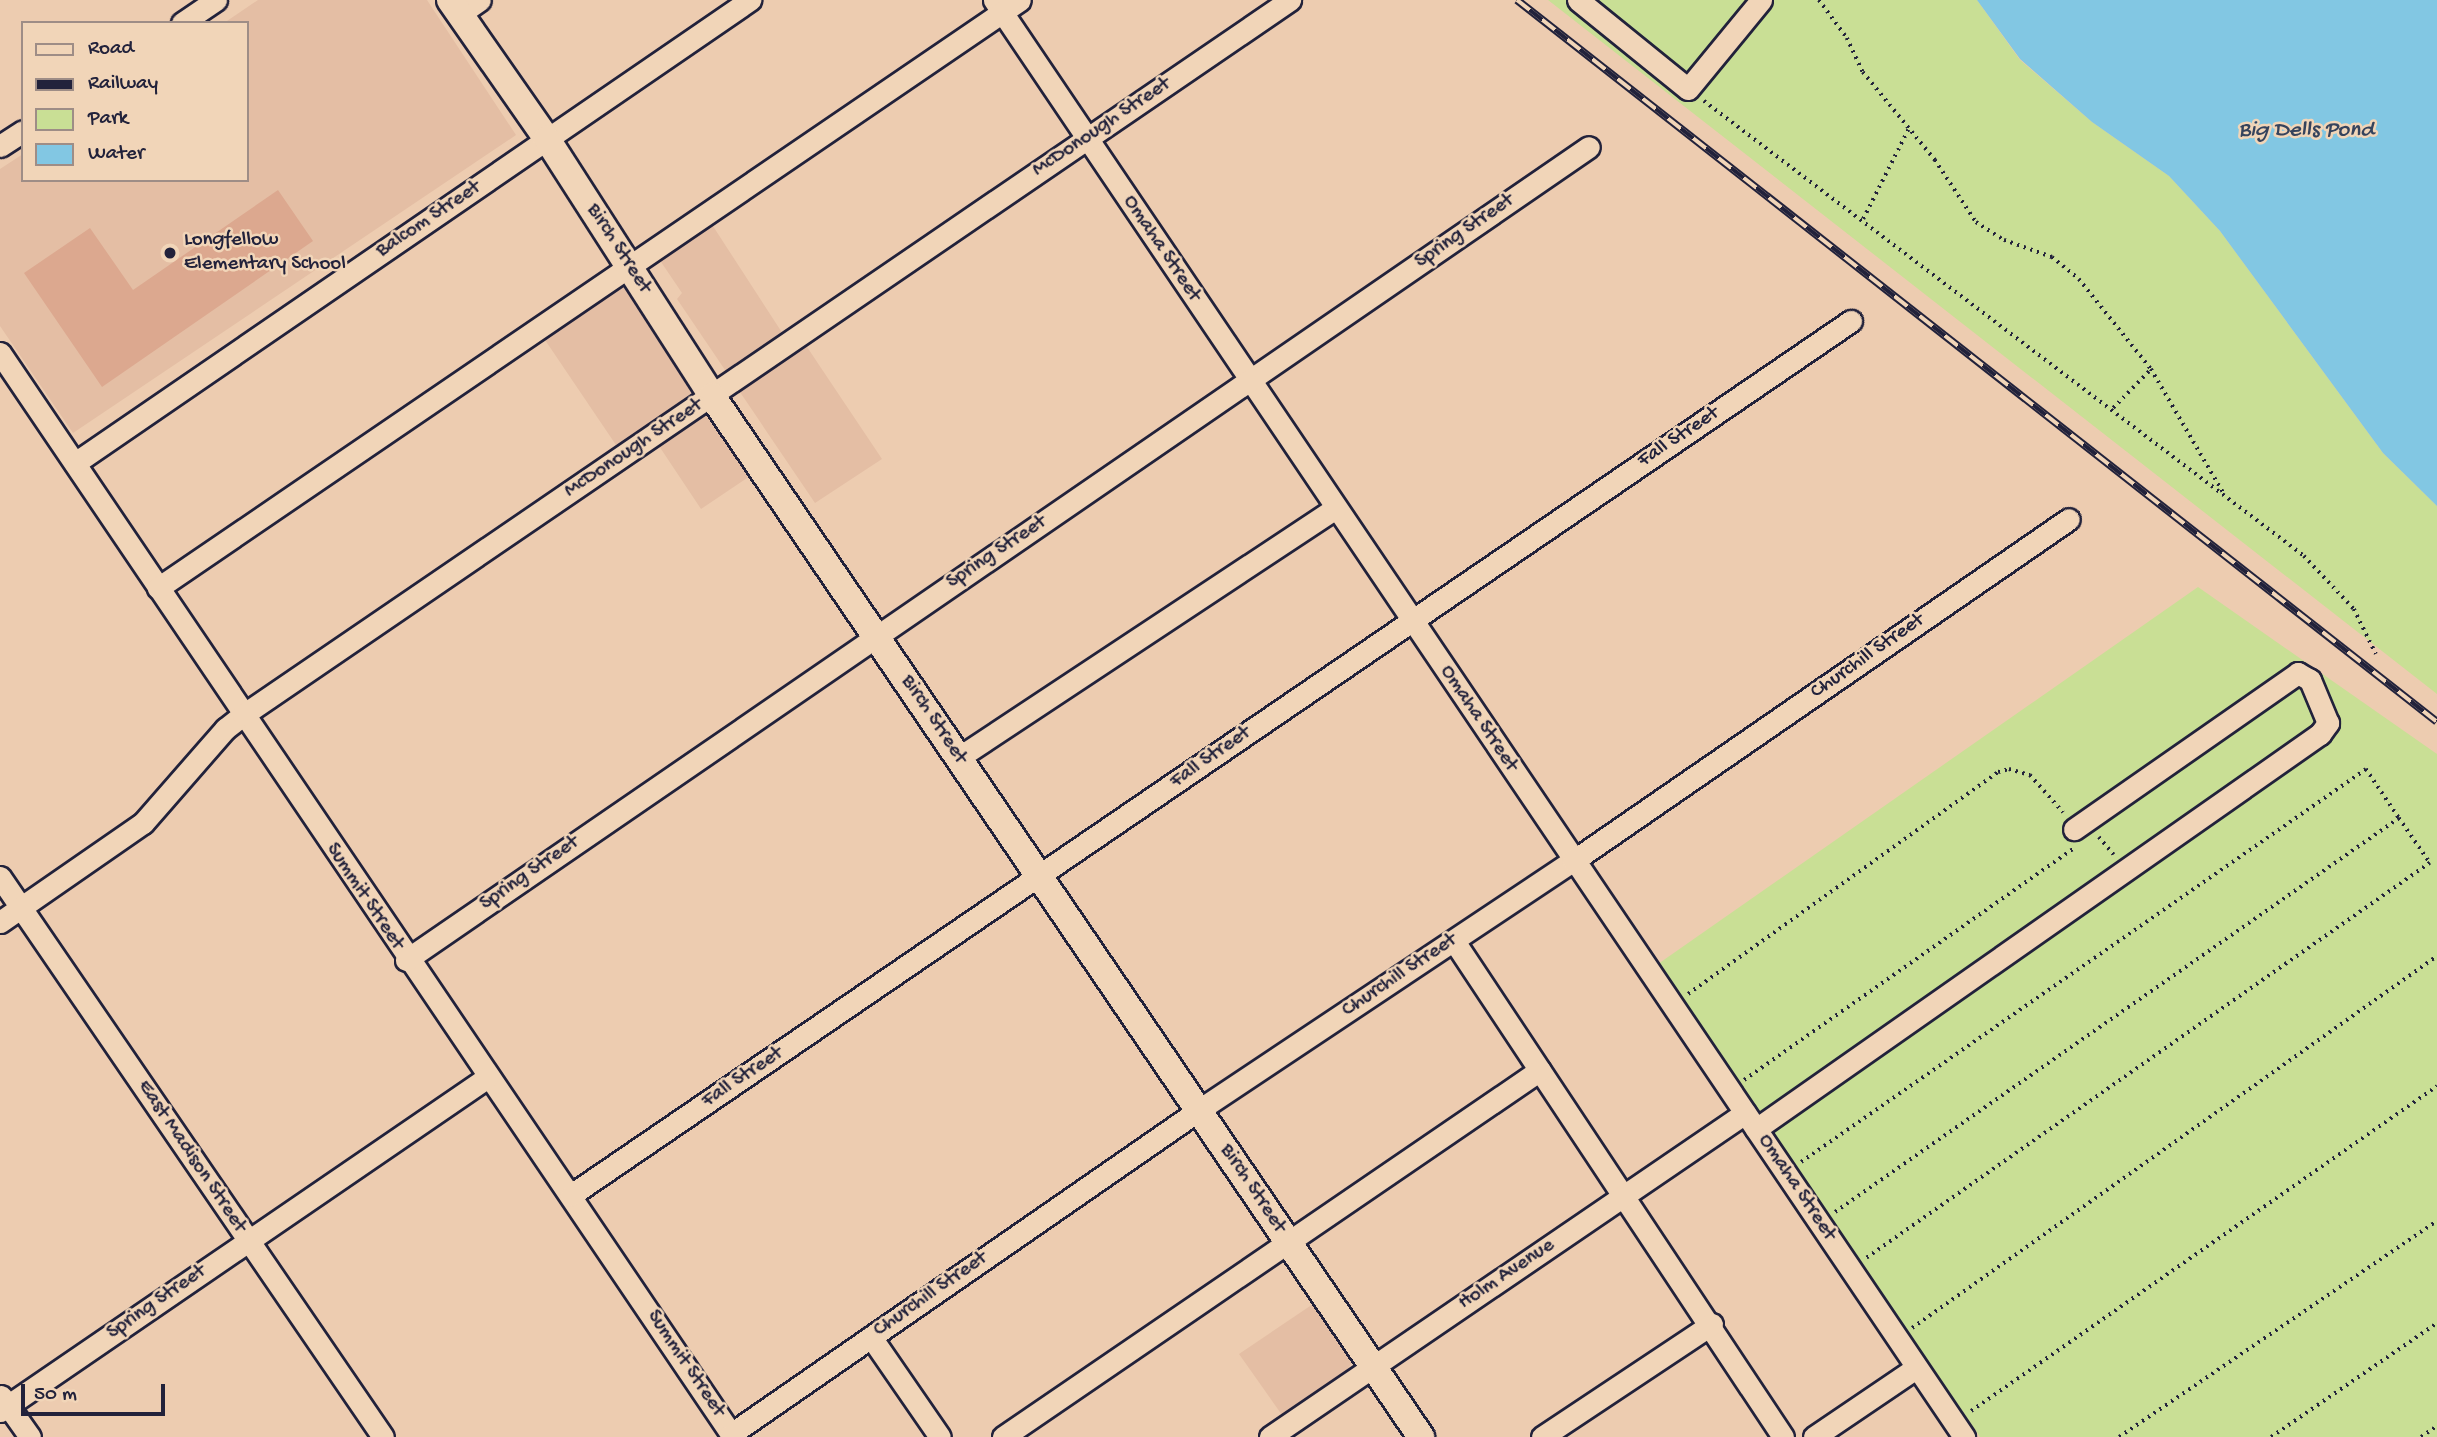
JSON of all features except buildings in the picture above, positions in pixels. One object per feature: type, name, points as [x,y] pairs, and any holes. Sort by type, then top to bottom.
[{"type":"main road","name":"Birch Street","points":[[463,5],[712,396],[1421,1437]]},
{"type":"street","points":[[186,21],[216,0]]},
{"type":"street","name":"Balcom Street","points":[[75,463],[750,0]]},
{"type":"street","name":"McDonough Street","points":[[0,922],[142,823],[225,729],[243,715],[1290,0]]},
{"type":"street","points":[[1578,0],[1688,89],[1761,0]]},
{"type":"street","points":[[158,588],[629,267],[1005,4]]},
{"type":"street","name":"Omaha Street","points":[[1005,4],[1086,138],[1959,1430]]},
{"type":"street","points":[[0,146],[21,132]]},
{"type":"street","name":"Spring Street","points":[[406,960],[1589,146]]},
{"type":"street","name":"Fall Street","points":[[571,1195],[1851,321]]},
{"type":"street","name":"Summit Street","points":[[0,353],[406,960],[571,1195],[732,1435]]},
{"type":"street","points":[[958,758],[1335,508]]},
{"type":"street","name":"Churchill Street","points":[[732,1435],[1199,1110],[1573,861],[2069,519]]},
{"type":"street","name":"Holm Avenue","points":[[1270,1437],[1622,1196],[1750,1121],[2126,871],[2320,734],[2328,723],[2310,680],[2298,673],[2079,835]]},
{"type":"street","name":"East Madison Street","points":[[0,877],[383,1437]]},
{"type":"street","points":[[1454,941],[1622,1196],[1712,1324],[1783,1437]]},
{"type":"street","points":[[1003,1437],[1540,1070]]},
{"type":"street","name":"Spring Street","points":[[3,1403],[488,1077]]},
{"type":"street","points":[[1542,1437],[1712,1324]]},
{"type":"street","points":[[871,1337],[940,1437]]},
{"type":"street","points":[[1814,1437],[1916,1368]]},
{"type":"street","points":[[3,1403],[30,1437]]},
{"type":"path","points":[[1819,0],[1847,38],[1863,72],[1976,222],[2004,240],[2065,265],[2151,369],[2225,496]]},
{"type":"path","points":[[1688,89],[1864,219],[2304,556],[2330,583],[2369,632],[2376,654]]},
{"type":"path","points":[[1864,219],[1908,129]]},
{"type":"path","points":[[2113,408],[2151,369]]},
{"type":"path","points":[[1786,1173],[2367,769],[2430,863],[1850,1268]]},
{"type":"path","points":[[1672,1005],[1998,772],[2020,771],[2039,781],[2079,835]]},
{"type":"path","points":[[1820,1223],[2399,818]]},
{"type":"path","points":[[1729,1091],[2079,835],[2098,837],[2126,871]]},
{"type":"path","points":[[1896,1339],[2437,956]]},
{"type":"path","points":[[1959,1430],[2437,1086]]},
{"type":"path","points":[[2119,1437],[2437,1221]]},
{"type":"path","points":[[2271,1437],[2437,1323]]},
{"type":"path","points":[[2421,1437],[2437,1426]]},
{"type":"shaded area","name":"Longfellow Elementary School","points":[[258,0],[427,0],[516,135],[73,433],[0,326],[0,169],[21,155],[21,182],[248,182],[248,21],[227,21]]},
{"type":"shaded area","points":[[709,220],[796,354],[807,347],[882,459],[815,503],[677,299],[682,293],[657,256]]},
{"type":"shaded area","points":[[625,279],[756,472],[701,509],[645,425],[616,445],[541,334]]},
{"type":"shaded area","points":[[1316,1302],[1352,1362],[1346,1372],[1282,1415],[1239,1354]]},
{"type":"green space","points":[[1548,0],[1977,0],[2020,60],[2092,122],[2169,176],[2220,231],[2383,453],[2437,506],[2437,694]]},
{"type":"green space","points":[[2198,587],[2437,754],[2437,1437],[1980,1437],[1658,964]]},
{"type":"water","name":"Big Dells Pond","points":[[1977,0],[2437,0],[2437,506],[2383,453],[2220,231],[2169,176],[2092,122],[2020,59]]},
{"type":"railway","points":[[1517,0],[2437,722]]},
{"type":"place","name":"Longfellow Elementary School","points":[[170,253]]}]
